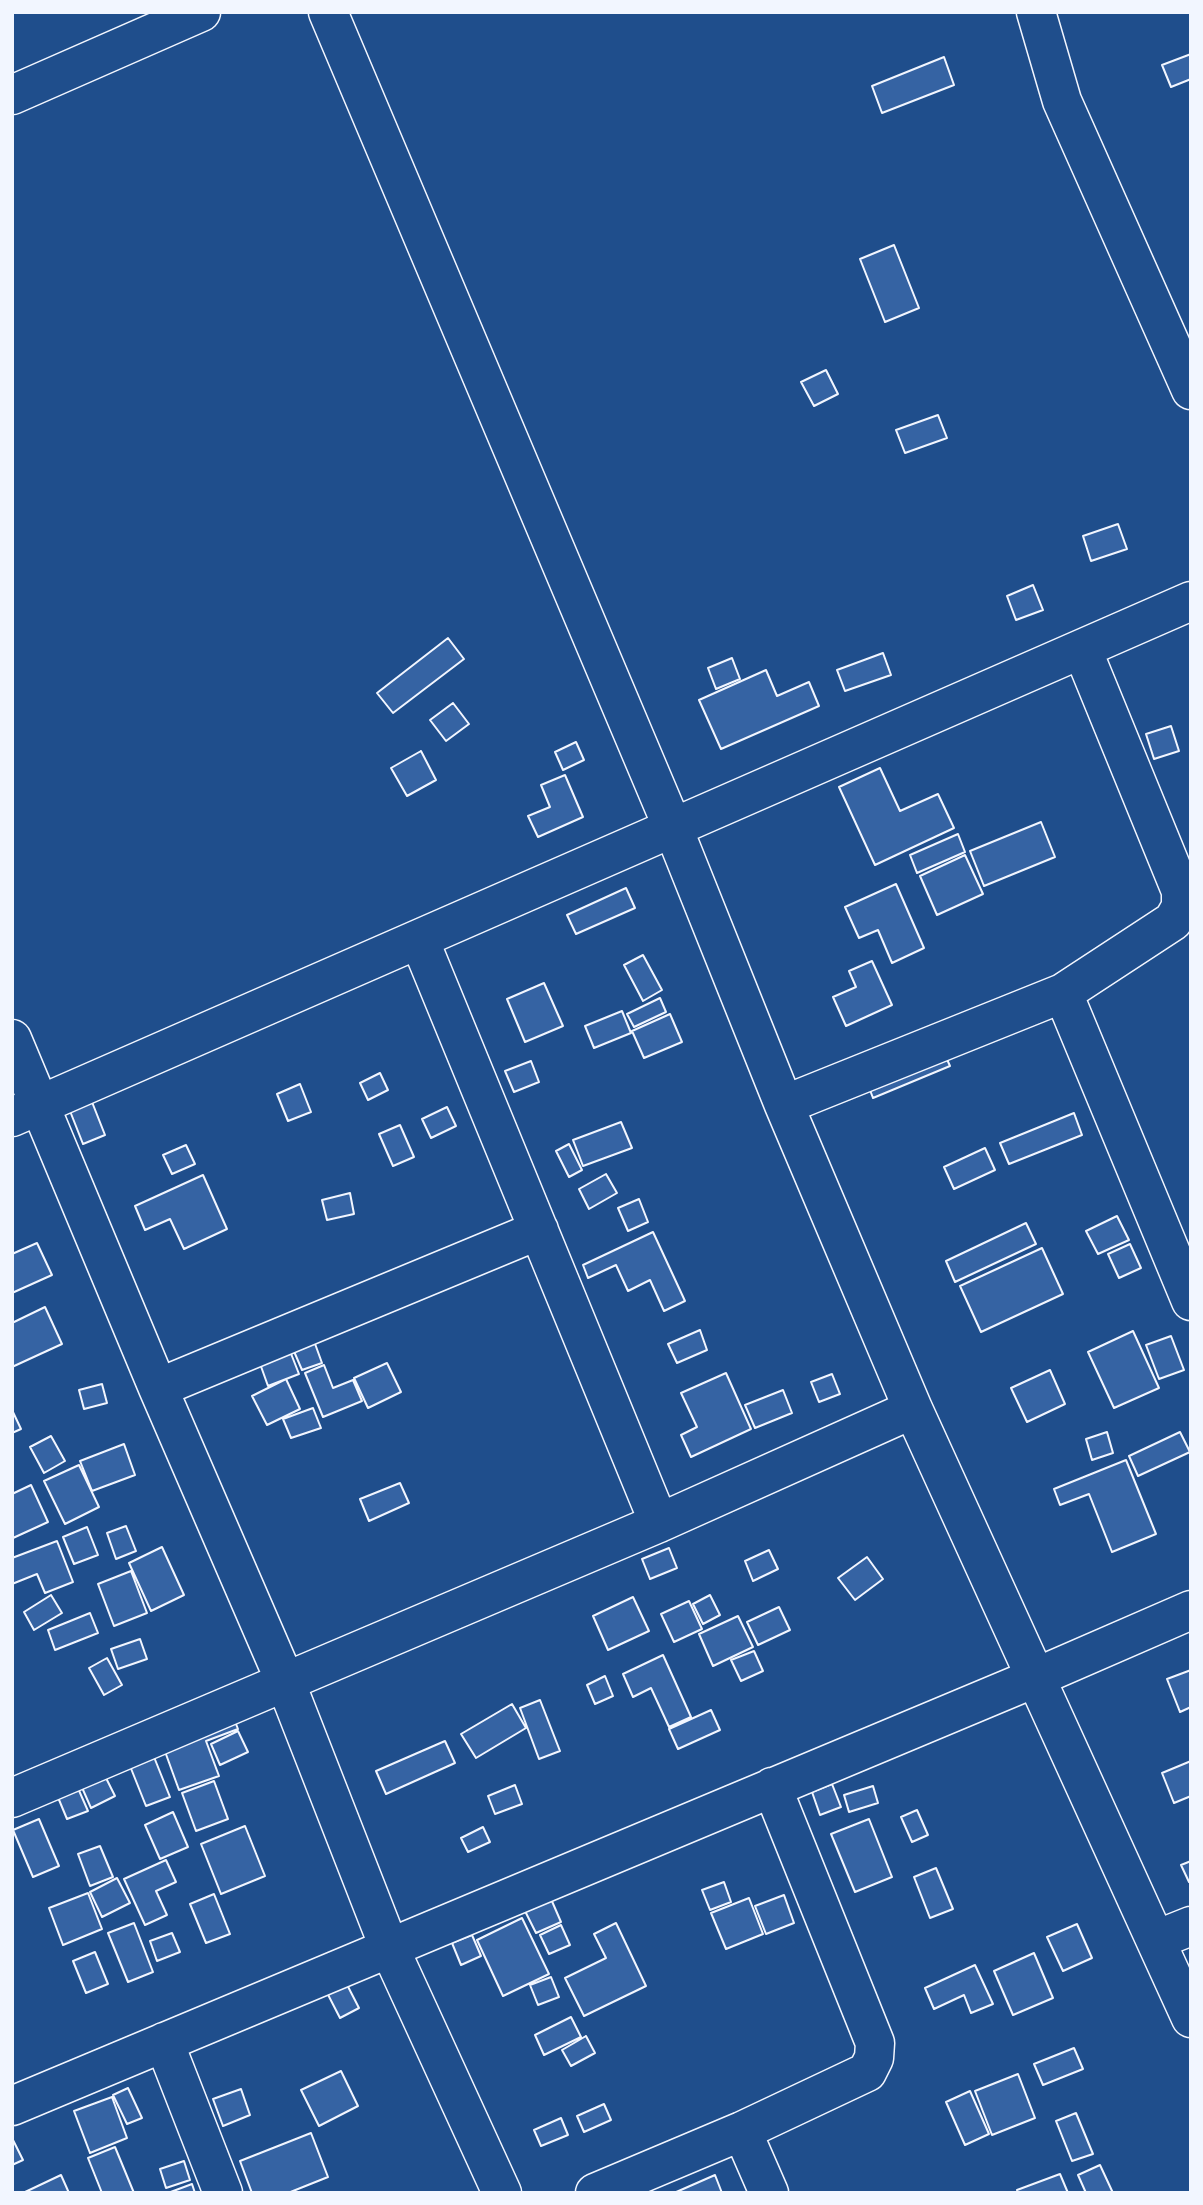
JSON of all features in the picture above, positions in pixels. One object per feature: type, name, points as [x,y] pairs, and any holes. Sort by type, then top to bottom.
[{"type":"street","points":[[12,95],[201,12]]},
{"type":"street","points":[[328,12],[673,828],[784,1105],[913,1409],[1191,2018]]},
{"type":"street","points":[[1036,12],[1062,101],[1191,390]]},
{"type":"street","points":[[27,1111],[1191,601]]},
{"type":"street","points":[[784,1105],[1063,993],[1173,921],[1181,907],[1181,891],[1082,649]]},
{"type":"street","points":[[419,939],[659,1523]]},
{"type":"street","points":[[1063,993],[1189,1293]]},
{"type":"street","points":[[12,1039],[27,1111],[158,1388],[285,1681],[389,1947],[502,2193]]},
{"type":"street","points":[[158,1388],[539,1230]]},
{"type":"street","points":[[12,1798],[659,1523],[913,1409]]},
{"type":"street","points":[[12,2106],[1191,1610]]},
{"type":"street","points":[[595,2193],[742,2131],[867,2072],[874,2058],[875,2043],[772,1787]]},
{"type":"street","points":[[1156,1940],[1191,1926]]},
{"type":"street","points":[[164,2042],[223,2193]]},
{"type":"street","points":[[742,2131],[769,2193]]},
{"type":"building","points":[[1191,54],[1191,79],[1171,87],[1162,65]]},
{"type":"building","points":[[944,57],[954,85],[882,113],[872,86]]},
{"type":"building","points":[[894,245],[919,308],[885,322],[860,259]]},
{"type":"building","points":[[826,370],[838,394],[814,406],[801,382]]},
{"type":"building","points":[[938,415],[947,438],[905,453],[896,430]]},
{"type":"building","points":[[1118,524],[1127,549],[1091,561],[1083,536]]},
{"type":"building","points":[[1033,585],[1043,610],[1016,620],[1007,596]]},
{"type":"building","points":[[448,638],[464,659],[393,713],[377,693]]},
{"type":"building","points":[[883,653],[891,675],[845,691],[837,670]]},
{"type":"building","points":[[732,658],[740,679],[716,689],[708,668]]},
{"type":"building","points":[[766,670],[777,696],[809,682],[819,706],[721,749],[699,700]]},
{"type":"building","points":[[453,703],[469,724],[446,741],[430,720]]},
{"type":"building","points":[[1171,726],[1179,751],[1154,759],[1146,734]]},
{"type":"building","points":[[576,742],[584,760],[563,770],[555,752]]},
{"type":"building","points":[[421,751],[436,780],[407,796],[391,768]]},
{"type":"building","points":[[880,768],[900,811],[938,794],[954,828],[875,865],[839,787]]},
{"type":"building","points":[[565,775],[583,817],[538,837],[528,816],[550,807],[541,785]]},
{"type":"building","points":[[1041,822],[1055,857],[984,886],[970,851]]},
{"type":"building","points":[[958,834],[965,852],[917,873],[910,855]]},
{"type":"building","points":[[965,855],[983,894],[937,915],[920,876]]},
{"type":"building","points":[[896,884],[924,948],[892,963],[878,930],[859,938],[845,907]]},
{"type":"building","points":[[626,888],[635,908],[576,934],[567,915]]},
{"type":"building","points":[[643,955],[662,990],[643,1001],[624,965]]},
{"type":"building","points":[[872,961],[892,1005],[846,1026],[833,997],[856,987],[849,971]]},
{"type":"building","points":[[544,983],[563,1026],[525,1042],[507,999]]},
{"type":"building","points":[[660,998],[666,1012],[634,1027],[627,1014]]},
{"type":"building","points":[[622,1011],[631,1033],[594,1048],[585,1026]]},
{"type":"building","points":[[670,1014],[682,1042],[644,1058],[632,1031]]},
{"type":"building","points":[[941,1046],[950,1066],[873,1098],[865,1077]]},
{"type":"building","points":[[531,1061],[539,1082],[514,1092],[505,1071]]},
{"type":"building","points":[[380,1073],[388,1090],[368,1100],[360,1083]]},
{"type":"building","points":[[300,1084],[311,1112],[288,1121],[277,1094]]},
{"type":"building","points":[[92,1102],[105,1135],[83,1144],[70,1111]]},
{"type":"building","points":[[447,1107],[456,1126],[431,1138],[422,1119]]},
{"type":"building","points":[[1074,1113],[1082,1135],[1009,1164],[1000,1143]]},
{"type":"building","points":[[621,1122],[632,1148],[583,1166],[573,1140]]},
{"type":"building","points":[[400,1125],[414,1157],[393,1166],[379,1134]]},
{"type":"building","points":[[569,1144],[582,1170],[569,1177],[556,1151]]},
{"type":"building","points":[[186,1145],[195,1164],[172,1174],[163,1155]]},
{"type":"building","points":[[985,1148],[995,1170],[954,1189],[944,1167]]},
{"type":"building","points":[[606,1174],[617,1193],[589,1209],[579,1189]]},
{"type":"building","points":[[203,1175],[227,1229],[184,1249],[170,1219],[145,1230],[135,1206]]},
{"type":"building","points":[[350,1193],[354,1214],[327,1220],[322,1200]]},
{"type":"building","points":[[639,1199],[648,1222],[628,1231],[618,1208]]},
{"type":"building","points":[[1117,1216],[1129,1240],[1098,1254],[1086,1231]]},
{"type":"building","points":[[1026,1223],[1036,1244],[955,1282],[946,1261]]},
{"type":"building","points":[[653,1232],[685,1301],[664,1311],[650,1280],[628,1291],[616,1265],[588,1278],[583,1265]]},
{"type":"building","points":[[37,1243],[52,1275],[12,1293],[12,1254]]},
{"type":"building","points":[[1130,1244],[1141,1268],[1119,1278],[1108,1254]]},
{"type":"building","points":[[1042,1248],[1063,1294],[981,1332],[960,1286]]},
{"type":"building","points":[[45,1307],[62,1344],[12,1367],[12,1323]]},
{"type":"building","points":[[279,1323],[299,1374],[268,1386],[258,1358]]},
{"type":"building","points":[[700,1330],[707,1350],[677,1363],[668,1344]]},
{"type":"building","points":[[1133,1331],[1159,1388],[1114,1408],[1088,1352]]},
{"type":"building","points":[[1171,1336],[1184,1370],[1159,1379],[1146,1345]]},
{"type":"building","points":[[314,1341],[322,1363],[302,1370],[293,1349]]},
{"type":"building","points":[[387,1363],[401,1392],[368,1408],[354,1378]]},
{"type":"building","points":[[324,1365],[333,1388],[353,1380],[362,1401],[323,1417],[305,1373]]},
{"type":"building","points":[[1050,1370],[1065,1404],[1027,1422],[1011,1388]]},
{"type":"building","points":[[726,1373],[751,1429],[691,1457],[681,1435],[697,1427],[681,1393]]},
{"type":"building","points":[[832,1374],[840,1394],[819,1402],[811,1382]]},
{"type":"building","points":[[286,1379],[300,1409],[267,1425],[252,1396]]},
{"type":"building","points":[[102,1384],[107,1403],[84,1409],[79,1390]]},
{"type":"building","points":[[783,1390],[792,1413],[755,1428],[745,1405]]},
{"type":"building","points":[[313,1408],[321,1428],[291,1438],[283,1419]]},
{"type":"building","points":[[12,1410],[21,1429],[12,1433]]},
{"type":"building","points":[[1107,1432],[1113,1453],[1092,1460],[1086,1439]]},
{"type":"building","points":[[1180,1432],[1190,1452],[1138,1476],[1129,1456]]},
{"type":"building","points":[[51,1436],[65,1461],[44,1473],[30,1447]]},
{"type":"building","points":[[124,1444],[135,1475],[92,1491],[80,1461]]},
{"type":"building","points":[[1126,1460],[1156,1534],[1112,1552],[1089,1494],[1060,1505],[1054,1489]]},
{"type":"building","points":[[79,1465],[99,1507],[65,1524],[44,1481]]},
{"type":"building","points":[[400,1483],[409,1503],[369,1521],[360,1499]]},
{"type":"building","points":[[31,1485],[48,1522],[13,1538],[12,1494]]},
{"type":"building","points":[[126,1526],[136,1551],[116,1559],[107,1533]]},
{"type":"building","points":[[87,1527],[98,1555],[74,1564],[63,1537]]},
{"type":"building","points":[[57,1541],[73,1582],[45,1593],[37,1574],[12,1584],[12,1558]]},
{"type":"building","points":[[162,1547],[184,1595],[151,1611],[129,1563]]},
{"type":"building","points":[[669,1548],[677,1568],[650,1579],[642,1559]]},
{"type":"building","points":[[769,1550],[778,1569],[753,1581],[745,1561]]},
{"type":"building","points":[[867,1557],[883,1579],[855,1600],[838,1578]]},
{"type":"building","points":[[131,1571],[147,1613],[114,1626],[98,1584]]},
{"type":"building","points":[[51,1595],[62,1613],[34,1630],[24,1612]]},
{"type":"building","points":[[710,1595],[720,1615],[703,1624],[693,1604]]},
{"type":"building","points":[[633,1597],[649,1631],[608,1650],[593,1616]]},
{"type":"building","points":[[689,1601],[702,1629],[674,1642],[661,1614]]},
{"type":"building","points":[[779,1607],[790,1630],[758,1645],[747,1622]]},
{"type":"building","points":[[90,1613],[98,1633],[55,1650],[48,1630]]},
{"type":"building","points":[[738,1616],[753,1647],[713,1666],[699,1634]]},
{"type":"building","points":[[140,1639],[147,1659],[118,1669],[111,1649]]},
{"type":"building","points":[[754,1651],[763,1671],[741,1681],[731,1660]]},
{"type":"building","points":[[663,1655],[691,1717],[669,1727],[651,1688],[633,1697],[623,1674]]},
{"type":"building","points":[[107,1658],[122,1685],[104,1695],[89,1668]]},
{"type":"building","points":[[1191,1670],[1191,1707],[1180,1712],[1167,1679]]},
{"type":"building","points":[[605,1676],[613,1696],[595,1704],[587,1685]]},
{"type":"building","points":[[540,1700],[560,1751],[539,1759],[520,1708]]},
{"type":"building","points":[[512,1704],[526,1728],[476,1758],[461,1734]]},
{"type":"building","points":[[230,1709],[238,1729],[206,1741],[219,1776],[179,1790],[159,1735]]},
{"type":"building","points":[[711,1710],[720,1730],[678,1749],[669,1729]]},
{"type":"building","points":[[238,1731],[248,1752],[220,1765],[211,1744]]},
{"type":"building","points":[[445,1741],[455,1763],[386,1794],[376,1771]]},
{"type":"building","points":[[154,1757],[170,1797],[146,1806],[130,1766]]},
{"type":"building","points":[[1191,1761],[1191,1796],[1174,1803],[1162,1773]]},
{"type":"building","points":[[103,1772],[115,1796],[91,1808],[80,1783]]},
{"type":"building","points":[[214,1781],[228,1819],[196,1831],[182,1793]]},
{"type":"building","points":[[832,1784],[841,1807],[820,1815],[812,1792]]},
{"type":"building","points":[[515,1785],[522,1804],[495,1814],[488,1796]]},
{"type":"building","points":[[77,1786],[88,1811],[67,1819],[57,1795]]},
{"type":"building","points":[[873,1786],[878,1803],[849,1812],[844,1795]]},
{"type":"building","points":[[917,1810],[928,1835],[912,1842],[901,1817]]},
{"type":"building","points":[[173,1812],[188,1847],[160,1859],[145,1825]]},
{"type":"building","points":[[39,1819],[59,1866],[33,1877],[13,1830]]},
{"type":"building","points":[[869,1819],[892,1877],[855,1892],[831,1834]]},
{"type":"building","points":[[245,1826],[265,1876],[221,1894],[201,1844]]},
{"type":"building","points":[[483,1827],[490,1842],[468,1852],[461,1838]]},
{"type":"building","points":[[100,1846],[113,1877],[90,1886],[78,1854]]},
{"type":"building","points":[[166,1860],[176,1882],[156,1891],[167,1915],[145,1925],[124,1879]]},
{"type":"building","points":[[1191,1861],[1191,1881],[1189,1882],[1181,1865]]},
{"type":"building","points":[[936,1868],[953,1909],[930,1918],[914,1877]]},
{"type":"building","points":[[117,1878],[130,1903],[102,1917],[90,1892]]},
{"type":"building","points":[[724,1882],[731,1902],[710,1910],[702,1890]]},
{"type":"building","points":[[88,1893],[102,1929],[63,1945],[49,1908]]},
{"type":"building","points":[[214,1894],[230,1934],[206,1943],[190,1904]]},
{"type":"building","points":[[784,1895],[794,1923],[766,1934],[755,1906]]},
{"type":"building","points":[[749,1898],[763,1934],[726,1949],[711,1913]]},
{"type":"building","points":[[551,1899],[561,1922],[536,1933],[525,1911]]},
{"type":"building","points":[[522,1918],[549,1974],[503,1996],[477,1940]]},
{"type":"building","points":[[134,1923],[153,1972],[128,1982],[108,1933]]},
{"type":"building","points":[[616,1923],[646,1986],[584,2016],[565,1978],[606,1958],[594,1934]]},
{"type":"building","points":[[1077,1924],[1092,1958],[1063,1971],[1047,1937]]},
{"type":"building","points":[[561,1925],[570,1945],[549,1954],[540,1935]]},
{"type":"building","points":[[172,1933],[180,1952],[157,1961],[150,1941]]},
{"type":"building","points":[[472,1935],[481,1956],[461,1965],[452,1943]]},
{"type":"building","points":[[95,1952],[108,1984],[86,1993],[73,1961]]},
{"type":"building","points":[[1034,1953],[1053,1998],[1013,2015],[994,1971]]},
{"type":"building","points":[[975,1965],[993,2004],[971,2013],[964,1995],[934,2009],[925,1988]]},
{"type":"building","points":[[341,1973],[359,2008],[340,2018],[322,1983]]},
{"type":"building","points":[[551,1977],[559,1997],[538,2005],[530,1985]]},
{"type":"building","points":[[571,2017],[581,2037],[544,2055],[535,2035]]},
{"type":"building","points":[[586,2036],[595,2053],[571,2066],[562,2050]]},
{"type":"building","points":[[1074,2048],[1083,2069],[1043,2085],[1034,2064]]},
{"type":"building","points":[[341,2071],[358,2106],[319,2126],[301,2090]]},
{"type":"building","points":[[1018,2074],[1035,2118],[992,2135],[975,2091]]},
{"type":"building","points":[[128,2088],[142,2118],[127,2124],[113,2095]]},
{"type":"building","points":[[241,2089],[250,2115],[223,2126],[213,2099]]},
{"type":"building","points":[[970,2091],[989,2134],[965,2145],[946,2102]]},
{"type":"building","points":[[112,2097],[127,2138],[90,2153],[74,2111]]},
{"type":"building","points":[[604,2104],[611,2120],[584,2132],[577,2116]]},
{"type":"building","points":[[1076,2113],[1093,2154],[1072,2161],[1056,2121]]},
{"type":"building","points":[[561,2118],[568,2135],[541,2146],[534,2130]]},
{"type":"building","points":[[311,2133],[328,2177],[288,2193],[252,2193],[240,2161]]},
{"type":"building","points":[[12,2138],[23,2160],[12,2165]]},
{"type":"building","points":[[115,2147],[134,2193],[102,2193],[88,2158]]},
{"type":"building","points":[[184,2161],[190,2180],[166,2188],[160,2169]]},
{"type":"building","points":[[1100,2165],[1113,2193],[1086,2193],[1078,2175]]},
{"type":"building","points":[[1060,2174],[1068,2193],[1018,2193],[1017,2190]]},
{"type":"building","points":[[61,2175],[69,2193],[23,2193]]},
{"type":"building","points":[[715,2175],[722,2193],[674,2193]]},
{"type":"building","points":[[192,2184],[195,2193],[168,2193]]}]
